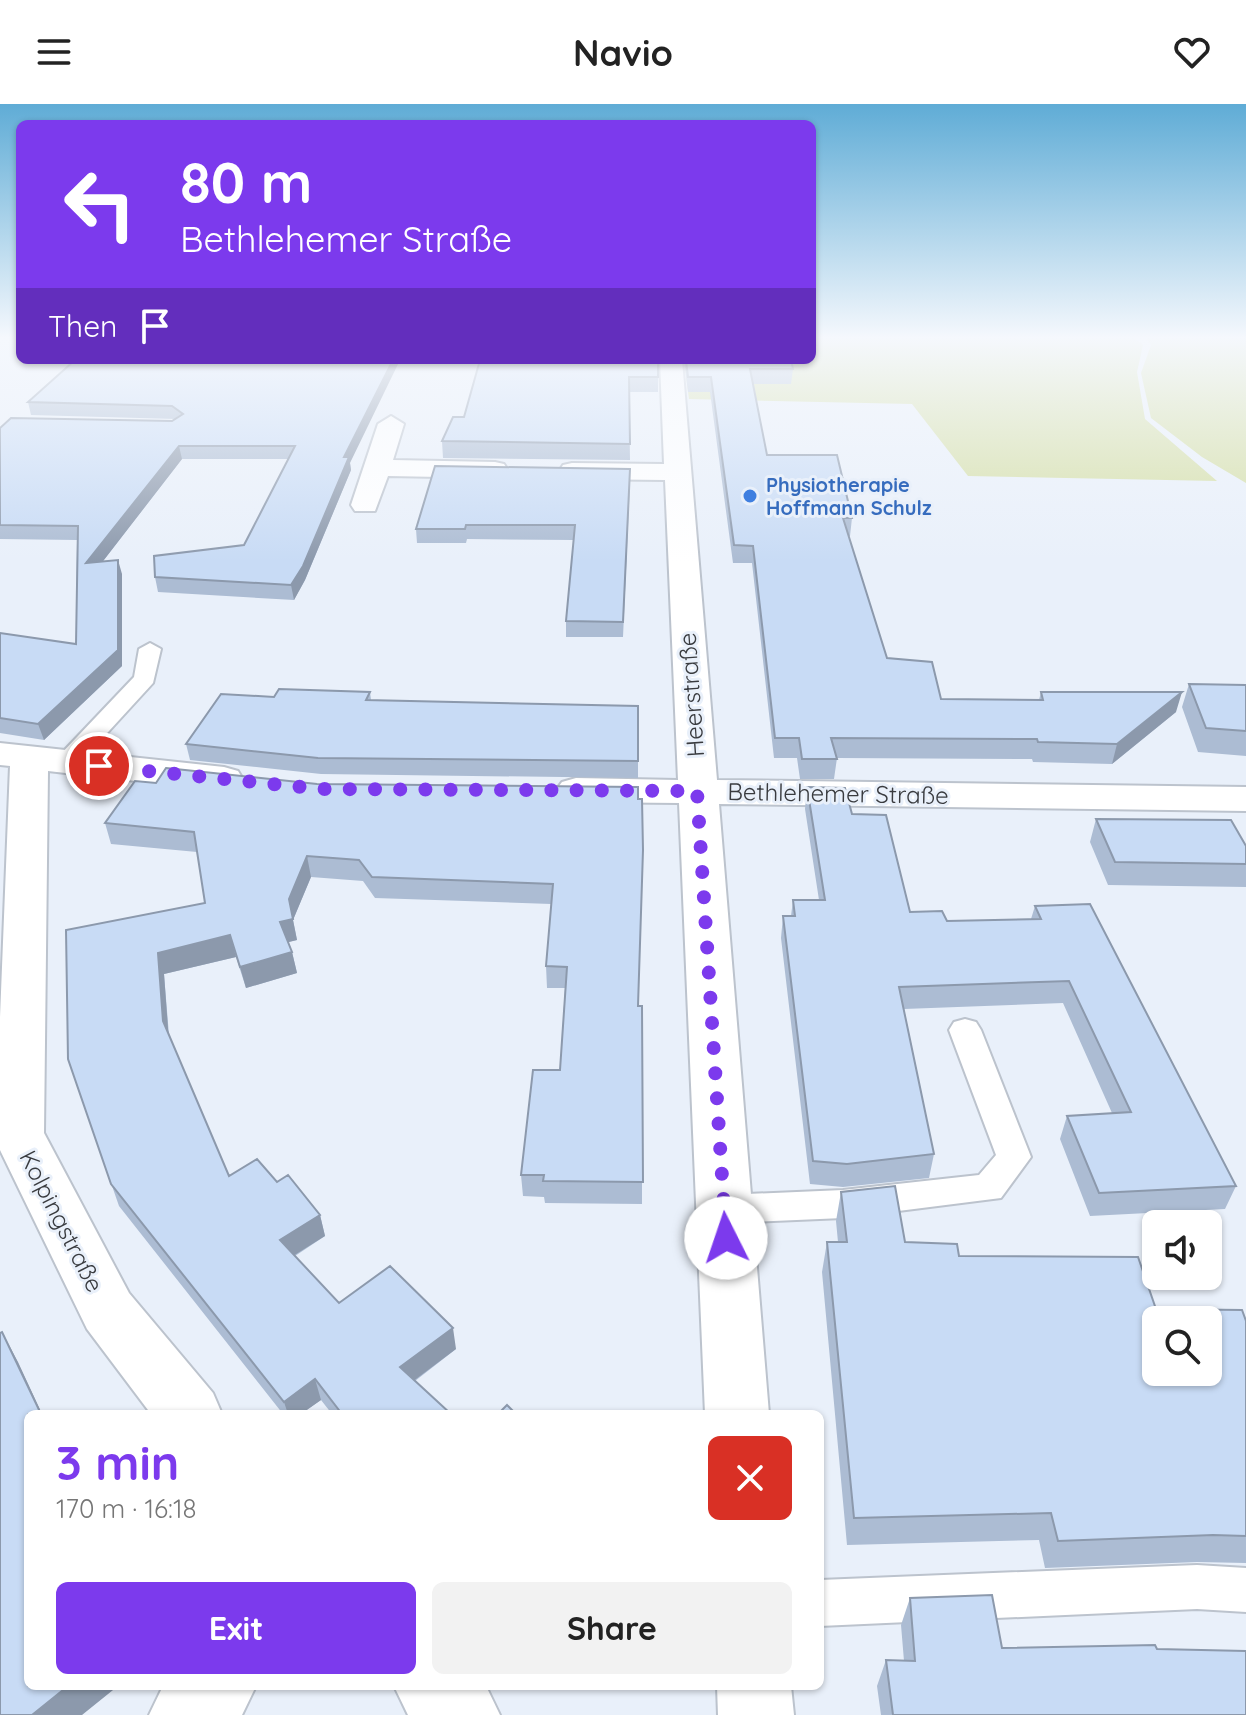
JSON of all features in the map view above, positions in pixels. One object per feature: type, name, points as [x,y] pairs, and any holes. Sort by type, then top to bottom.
[{"type":"street","name":"Heerstraße","points":[[674,411],[737,1410]]},
{"type":"street","points":[[365,505],[391,424]]},
{"type":"street","points":[[377,468],[519,470]]},
{"type":"street","points":[[551,470],[677,472]]},
{"type":"street","points":[[32,758],[257,783]]},
{"type":"street","name":"Kolpingstraße","points":[[32,758],[18,1133],[108,1311],[187,1410]]},
{"type":"street","name":"Bethlehemer Straße","points":[[540,790],[1246,799]]},
{"type":"street","points":[[187,1715],[215,1690]]},
{"type":"street","points":[[435,1690],[462,1715]]},
{"type":"street","points":[[754,1690],[756,1715]]},
{"type":"lane","points":[[32,758],[119,710],[145,678],[150,649]]},
{"type":"lane","points":[[724,1209],[843,1204],[989,1188],[1014,1157],[965,1030]]},
{"type":"lane","points":[[824,1603],[1197,1587],[1246,1590]]},
{"type":"green space","points":[[918,411],[1144,411],[1145,419],[1217,481],[968,476]]},
{"type":"green space","points":[[1149,411],[1246,411],[1246,483],[1202,457],[1151,418]]},
{"type":"building","points":[[179,411],[367,411],[344,457],[349,457],[303,566],[291,585],[155,577],[154,556],[244,545],[295,446],[179,446],[86,563],[118,560],[118,650],[38,724],[0,718],[0,633],[76,644],[78,526],[0,525],[0,428],[11,418],[172,421],[183,414]]},
{"type":"building","points":[[466,411],[630,411],[630,444],[442,441],[453,417],[464,417]]},
{"type":"building","points":[[716,411],[758,411],[767,455],[837,455],[852,518],[843,518],[887,658],[932,662],[941,699],[1043,700],[1041,692],[1182,692],[1117,744],[1038,742],[1037,739],[831,738],[837,759],[802,759],[799,738],[775,738],[753,546],[734,545]]},
{"type":"building","points":[[435,466],[630,469],[623,622],[566,621],[575,525],[466,525],[465,529],[416,529]]},
{"type":"building","points":[[1189,684],[1246,685],[1246,731],[1206,728]]},
{"type":"building","points":[[279,689],[370,692],[366,700],[638,706],[638,761],[318,758],[186,744],[221,694],[274,697]]},
{"type":"building","points":[[166,768],[317,784],[638,787],[638,799],[642,799],[643,850],[638,1006],[642,1006],[643,1182],[543,1181],[544,1175],[521,1175],[533,1070],[560,1070],[567,967],[546,966],[553,884],[372,877],[359,860],[307,856],[289,899],[293,919],[280,922],[292,952],[240,967],[230,935],[158,953],[163,1021],[229,1176],[257,1159],[277,1182],[288,1175],[320,1215],[280,1240],[339,1303],[390,1266],[453,1328],[400,1367],[447,1410],[339,1410],[315,1379],[284,1402],[111,1184],[68,1059],[66,930],[205,903],[194,832],[105,823],[135,781],[156,783]]},
{"type":"building","points":[[807,787],[845,788],[852,814],[886,815],[910,912],[942,911],[947,921],[1041,919],[1035,906],[1090,904],[1236,1186],[1099,1193],[1067,1116],[1131,1112],[1069,981],[899,987],[934,1154],[847,1164],[813,1161],[783,916],[795,916],[793,900],[825,900]]},
{"type":"building","points":[[1096,819],[1231,820],[1246,846],[1246,864],[1115,862]]},
{"type":"building","points":[[895,1186],[905,1242],[957,1244],[959,1256],[1138,1257],[1142,1269],[1142,1290],[1149,1290],[1155,1306],[1142,1306],[1142,1386],[1222,1386],[1222,1310],[1242,1310],[1246,1321],[1246,1536],[1058,1541],[1051,1513],[854,1518],[827,1242],[847,1242],[841,1192]]},
{"type":"building","points":[[0,1333],[39,1410],[24,1410],[24,1690],[63,1690],[32,1715],[0,1715]]},
{"type":"building","points":[[992,1595],[1002,1648],[1155,1645],[1157,1649],[1246,1651],[1246,1715],[893,1715],[886,1660],[915,1661],[910,1598]]},
{"type":"place","name":"Physiotherapie Hoffmann Schulz","points":[[750,496]]},
{"type":"route","points":[[99,766],[321,789],[697,791],[726,1238]]}]
